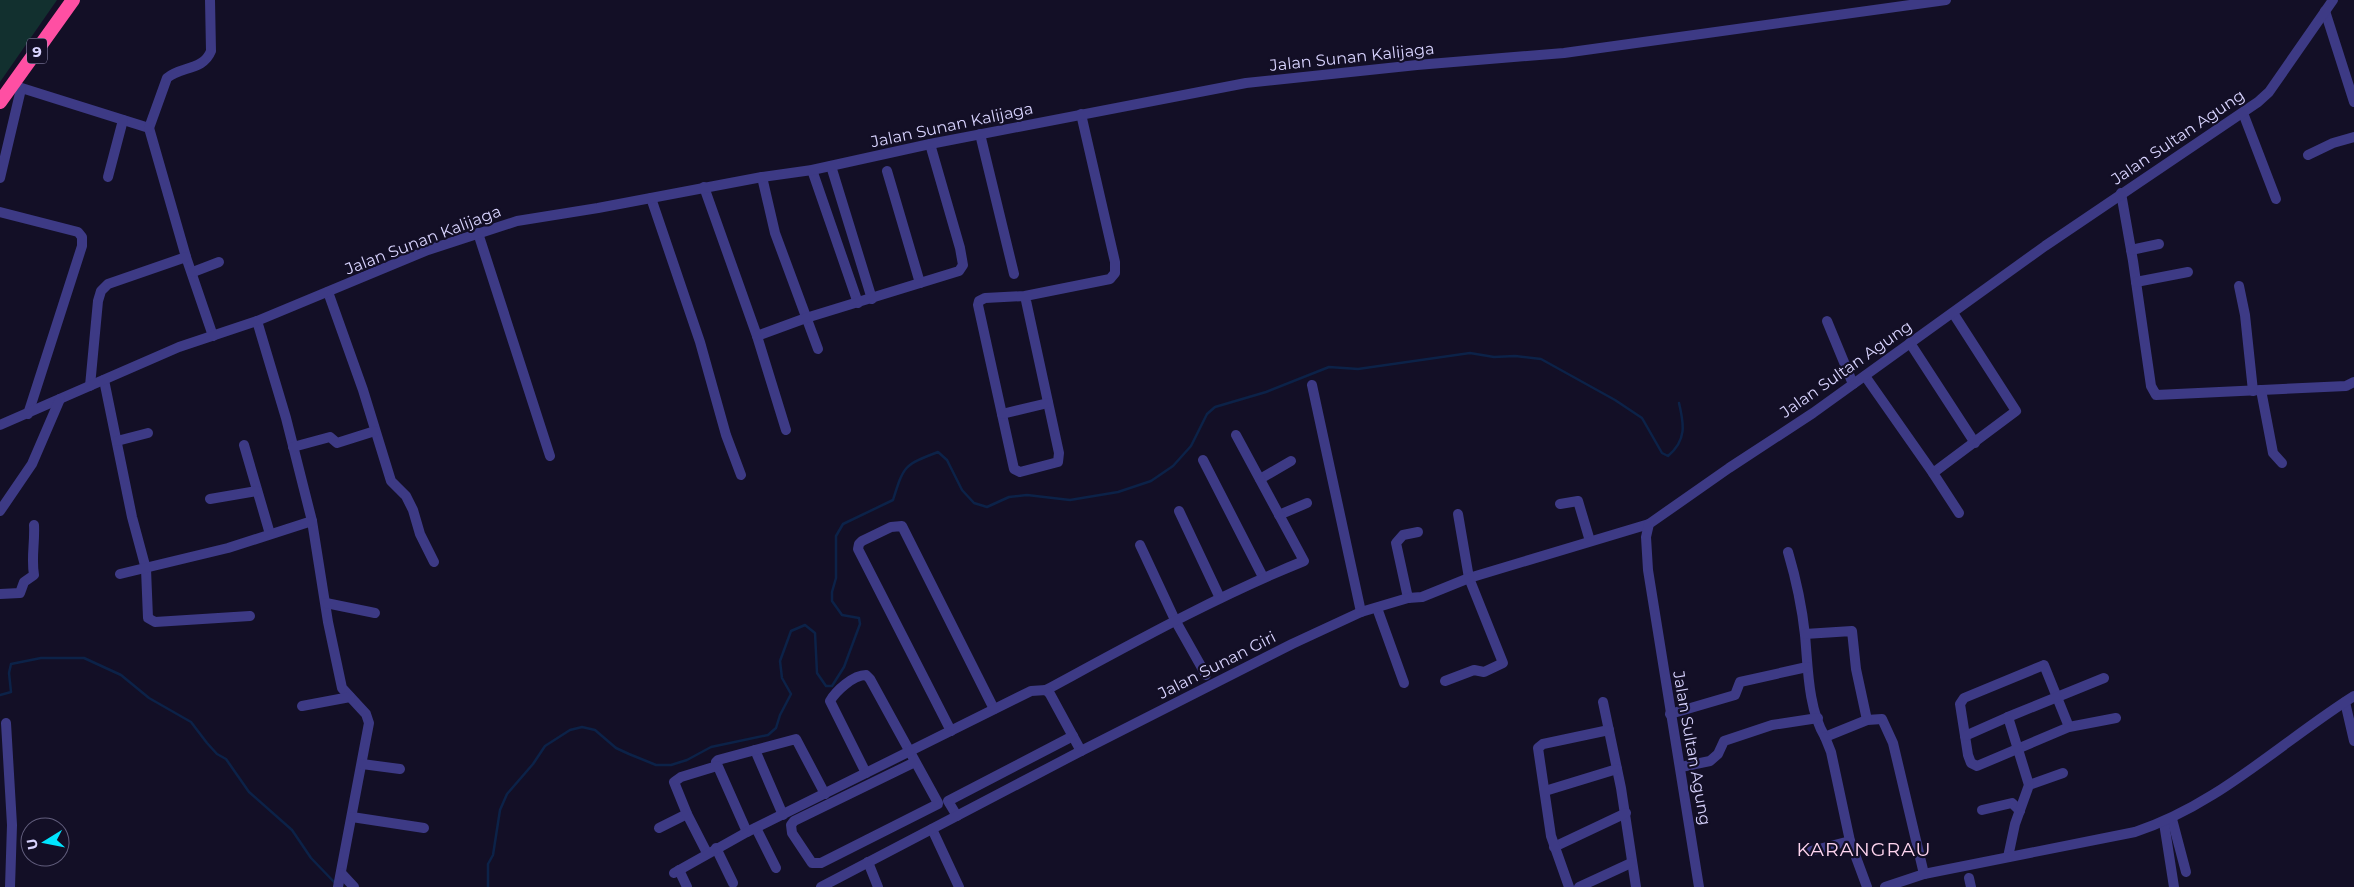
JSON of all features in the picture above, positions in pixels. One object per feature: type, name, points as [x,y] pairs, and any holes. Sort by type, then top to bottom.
[{"type":"highway","name":"9","points":[[0,102],[17,87],[73,0]]},
{"type":"street","points":[[210,0],[211,51],[208,58],[193,68],[172,74],[167,78],[149,128],[186,257],[213,336]]},
{"type":"street","name":"Jalan Sunan Kalijaga","points":[[0,425],[180,347],[257,321],[428,250],[517,221],[704,187],[812,170],[930,144],[1246,83],[1417,65],[1564,53],[1946,0]]},
{"type":"street","name":"Jalan Sultan Agung","points":[[1699,887],[1648,570],[1646,537],[1649,524],[1865,376],[2121,193],[2243,113],[2269,92],[2333,0]]},
{"type":"street","points":[[2325,11],[2354,102]]},
{"type":"street","points":[[0,178],[17,87],[149,128]]},
{"type":"street","points":[[2243,113],[2276,198]]},
{"type":"street","points":[[1025,296],[1059,453],[1058,462],[1052,465],[1020,472],[1014,469],[978,305],[979,301],[985,298],[1025,296],[1110,279],[1115,273],[1115,262],[1081,114]]},
{"type":"street","points":[[108,177],[123,120]]},
{"type":"street","points":[[980,134],[1014,274]]},
{"type":"street","points":[[2308,156],[2333,143],[2354,137]]},
{"type":"street","points":[[757,336],[806,318],[959,271],[963,265],[960,248],[930,144]]},
{"type":"street","points":[[831,166],[872,299]]},
{"type":"street","points":[[812,170],[858,303]]},
{"type":"street","points":[[887,171],[920,283]]},
{"type":"street","points":[[762,177],[775,233],[818,349]]},
{"type":"street","points":[[704,187],[757,336],[786,430]]},
{"type":"street","points":[[2121,193],[2151,386],[2156,395],[2346,386],[2354,382]]},
{"type":"street","points":[[651,198],[700,342],[726,435],[742,475]]},
{"type":"street","points":[[0,212],[78,232],[82,237],[82,246],[28,414]]},
{"type":"street","points":[[831,224],[847,218]]},
{"type":"street","points":[[478,233],[550,456]]},
{"type":"street","points":[[2131,250],[2159,244]]},
{"type":"street","points":[[90,386],[98,301],[101,291],[108,284],[186,257]]},
{"type":"street","points":[[844,262],[859,257]]},
{"type":"street","points":[[192,272],[219,262]]},
{"type":"street","points":[[2136,282],[2188,272]]},
{"type":"street","points":[[2239,286],[2257,391],[2273,454],[2282,463]]},
{"type":"street","points":[[328,292],[335,306],[391,480],[406,496],[413,510],[420,534],[434,562]]},
{"type":"street","points":[[1933,473],[2014,415],[2016,408],[1953,313]]},
{"type":"street","points":[[257,321],[312,521],[342,688],[366,714],[369,723],[340,879],[354,887]]},
{"type":"street","points":[[1827,321],[1853,384]]},
{"type":"street","points":[[1910,343],[1975,443]]},
{"type":"street","points":[[1865,376],[1959,513]]},
{"type":"street","points":[[104,380],[132,517],[146,569],[146,609],[150,620],[156,622],[250,616]]},
{"type":"street","points":[[1312,385],[1361,612]]},
{"type":"street","points":[[0,511],[32,464],[60,399]]},
{"type":"street","points":[[1002,414],[1048,403]]},
{"type":"street","points":[[293,447],[330,437],[337,443],[375,431]]},
{"type":"street","points":[[117,441],[148,433]]},
{"type":"street","points":[[687,887],[676,871],[711,851],[1031,691],[1046,690],[1176,620],[1264,577],[1304,560],[1236,435]]},
{"type":"street","points":[[244,445],[270,534]]},
{"type":"street","points":[[1203,460],[1264,577]]},
{"type":"street","points":[[1260,479],[1291,461]]},
{"type":"street","points":[[210,499],[257,491]]},
{"type":"street","points":[[1560,504],[1578,501],[1590,541]]},
{"type":"street","points":[[1280,515],[1307,503]]},
{"type":"street","points":[[1179,511],[1220,598]]},
{"type":"street","points":[[1445,681],[1474,670],[1484,672],[1503,663],[1470,578],[1458,514]]},
{"type":"street","points":[[120,574],[146,569],[312,521]]},
{"type":"street","name":"Jalan Sunan Giri","points":[[821,887],[1081,751],[1292,644],[1361,612],[1408,598],[1422,597],[1470,578],[1649,524]]},
{"type":"street","points":[[0,594],[20,593],[24,582],[34,575],[31,554],[35,545],[34,526]]},
{"type":"street","points":[[951,731],[864,562],[858,546],[891,527],[902,526],[994,709]]},
{"type":"street","points":[[1408,598],[1396,543],[1403,535],[1418,532]]},
{"type":"street","points":[[1140,545],[1176,620],[1206,675]]},
{"type":"street","points":[[1788,552],[1797,581],[1805,634],[1807,667],[1819,727],[1831,752],[1850,841],[1867,887]]},
{"type":"street","points":[[326,603],[374,613]]},
{"type":"street","points":[[1377,608],[1404,683]]},
{"type":"street","points":[[1805,634],[1852,631],[1856,669],[1867,720]]},
{"type":"street","points":[[2069,727],[2044,665],[1964,698],[1960,704],[1968,755],[1973,765],[2018,749],[2069,727],[2116,718]]},
{"type":"street","points":[[1670,714],[1736,695],[1740,682],[1807,667]]},
{"type":"street","points":[[866,773],[830,701],[858,676],[866,675],[870,679],[915,762],[937,805],[821,863],[812,863],[808,860],[790,828],[794,822],[915,762]]},
{"type":"street","points":[[1965,736],[2104,678]]},
{"type":"street","points":[[1046,690],[1058,707],[1081,751]]},
{"type":"street","points":[[1885,887],[1924,874],[1969,875],[2008,856],[2136,832],[2168,821],[2232,782],[2354,696]]},
{"type":"street","points":[[302,706],[350,697]]},
{"type":"street","points":[[1603,702],[1626,813],[1636,887]]},
{"type":"street","points":[[2345,702],[2354,741]]},
{"type":"street","points":[[2008,717],[2029,785],[2008,856]]},
{"type":"street","points":[[1681,766],[1710,761],[1718,754],[1724,741],[1772,725],[1818,718]]},
{"type":"street","points":[[1825,737],[1867,720],[1882,719],[1890,732],[1924,874]]},
{"type":"street","points":[[6,723],[12,825],[10,887]]},
{"type":"street","points":[[1569,887],[1554,847],[1538,748],[1609,730]]},
{"type":"street","points":[[956,816],[948,801],[1073,736]]},
{"type":"street","points":[[776,868],[752,830],[717,766],[718,760],[796,739],[825,794]]},
{"type":"street","points":[[755,750],[783,815]]},
{"type":"street","points":[[362,764],[400,769]]},
{"type":"street","points":[[717,766],[681,777],[674,782],[687,814],[733,883]]},
{"type":"street","points":[[1545,791],[1617,769]]},
{"type":"street","points":[[2029,785],[2063,773]]},
{"type":"street","points":[[1982,810],[2012,803],[2020,811]]},
{"type":"street","points":[[1554,847],[1626,813]]},
{"type":"street","points":[[659,828],[687,814]]},
{"type":"street","points":[[352,817],[424,828]]},
{"type":"street","points":[[2168,821],[2186,872]]},
{"type":"street","points":[[2168,821],[2174,887]]},
{"type":"street","points":[[932,829],[959,887]]},
{"type":"street","points":[[1811,851],[1850,841]]},
{"type":"street","points":[[868,862],[878,887]]},
{"type":"street","points":[[1579,887],[1632,863]]},
{"type":"green space","points":[[0,0],[57,0],[0,82]]},
{"type":"waterway","points":[[488,887],[488,864],[493,855],[500,810],[507,794],[533,764],[545,746],[570,730],[582,727],[595,730],[616,748],[656,765],[671,765],[687,760],[711,747],[768,735],[776,728],[780,715],[791,694],[782,678],[780,661],[791,631],[805,625],[815,633],[817,673],[826,686],[832,686],[844,667],[860,624],[859,618],[842,615],[832,601],[832,592],[836,578],[836,536],[843,524],[893,500],[903,473],[912,464],[927,456],[938,452],[947,460],[962,490],[974,503],[987,507],[1009,497],[1027,495],[1070,500],[1118,492],[1151,481],[1173,466],[1191,446],[1207,414],[1215,407],[1266,392],[1329,367],[1358,369],[1470,353],[1494,357],[1515,356],[1541,359],[1615,400],[1642,418],[1662,453],[1668,456],[1681,438],[1683,425],[1679,403]]},
{"type":"waterway","points":[[0,695],[11,692],[9,673],[11,664],[41,658],[84,658],[121,675],[149,698],[191,722],[217,754],[226,759],[249,792],[292,830],[311,858],[336,884]]},
{"type":"district","name":"KARANGRAU","points":[[1864,849]]}]
